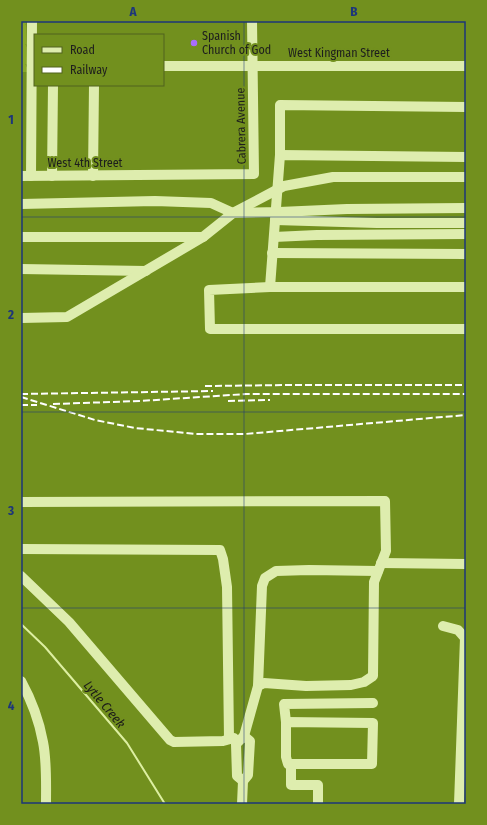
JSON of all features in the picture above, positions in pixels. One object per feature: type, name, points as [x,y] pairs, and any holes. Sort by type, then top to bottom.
[{"type":"street","points":[[26,176],[33,65],[32,21]]},
{"type":"street","name":"Cabrera Avenue","points":[[150,176],[254,174],[252,21]]},
{"type":"street","name":"West Kingman Street","points":[[164,66],[466,66]]},
{"type":"street","points":[[52,176],[53,86]]},
{"type":"street","points":[[93,176],[94,86]]},
{"type":"street","points":[[270,287],[280,155],[280,105],[466,107]]},
{"type":"street","points":[[280,155],[466,157]]},
{"type":"street","name":"West 4th Street","points":[[26,176],[150,176]]},
{"type":"street","points":[[21,318],[67,317],[203,237],[234,212],[284,186],[333,177],[466,177]]},
{"type":"street","points":[[21,204],[155,201],[210,203],[234,212],[275,216],[377,223],[466,223]]},
{"type":"street","points":[[275,216],[347,209],[466,208]]},
{"type":"street","points":[[274,237],[316,235],[466,234]]},
{"type":"street","points":[[21,238],[203,237]]},
{"type":"street","points":[[272,253],[466,254]]},
{"type":"street","points":[[21,270],[146,271]]},
{"type":"street","points":[[466,287],[270,287],[209,290],[210,329],[466,329]]},
{"type":"street","points":[[21,502],[386,501],[386,551],[374,582],[373,676],[364,682],[352,685],[299,685],[264,682],[258,686]]},
{"type":"street","points":[[21,549],[220,550],[223,559],[227,587],[229,739]]},
{"type":"street","points":[[244,736],[258,686],[262,586],[265,578],[276,571],[466,564]]},
{"type":"street","points":[[21,576],[69,622],[170,740],[174,742],[229,739],[244,736]]},
{"type":"street","points":[[443,626],[458,630],[465,638],[459,804]]},
{"type":"street","points":[[21,681],[31,699],[44,743],[46,804]]},
{"type":"street","points":[[298,704],[299,685]]},
{"type":"street","points":[[286,722],[373,723],[372,764],[291,765],[287,762],[286,757],[286,722],[284,704],[372,704]]},
{"type":"street","points":[[242,804],[243,781],[248,775],[250,753],[250,741],[244,736]]},
{"type":"street","points":[[291,765],[291,785],[318,784],[318,804]]},
{"type":"green space","points":[[21,21],[26,21],[27,72],[21,72]]},
{"type":"waterway","name":"Lytle Creek","points":[[21,624],[45,647],[127,743],[165,804]]},
{"type":"railway","points":[[205,386],[466,385]]},
{"type":"railway","points":[[21,394],[213,391]]},
{"type":"railway","points":[[53,404],[140,401],[246,394],[466,394]]},
{"type":"railway","points":[[21,397],[95,420],[135,428],[196,434],[245,434],[466,415]]},
{"type":"railway","points":[[228,401],[270,400]]},
{"type":"railway","points":[[21,405],[37,405]]},
{"type":"place","name":"Spanish Church of God","points":[[194,43]]}]
